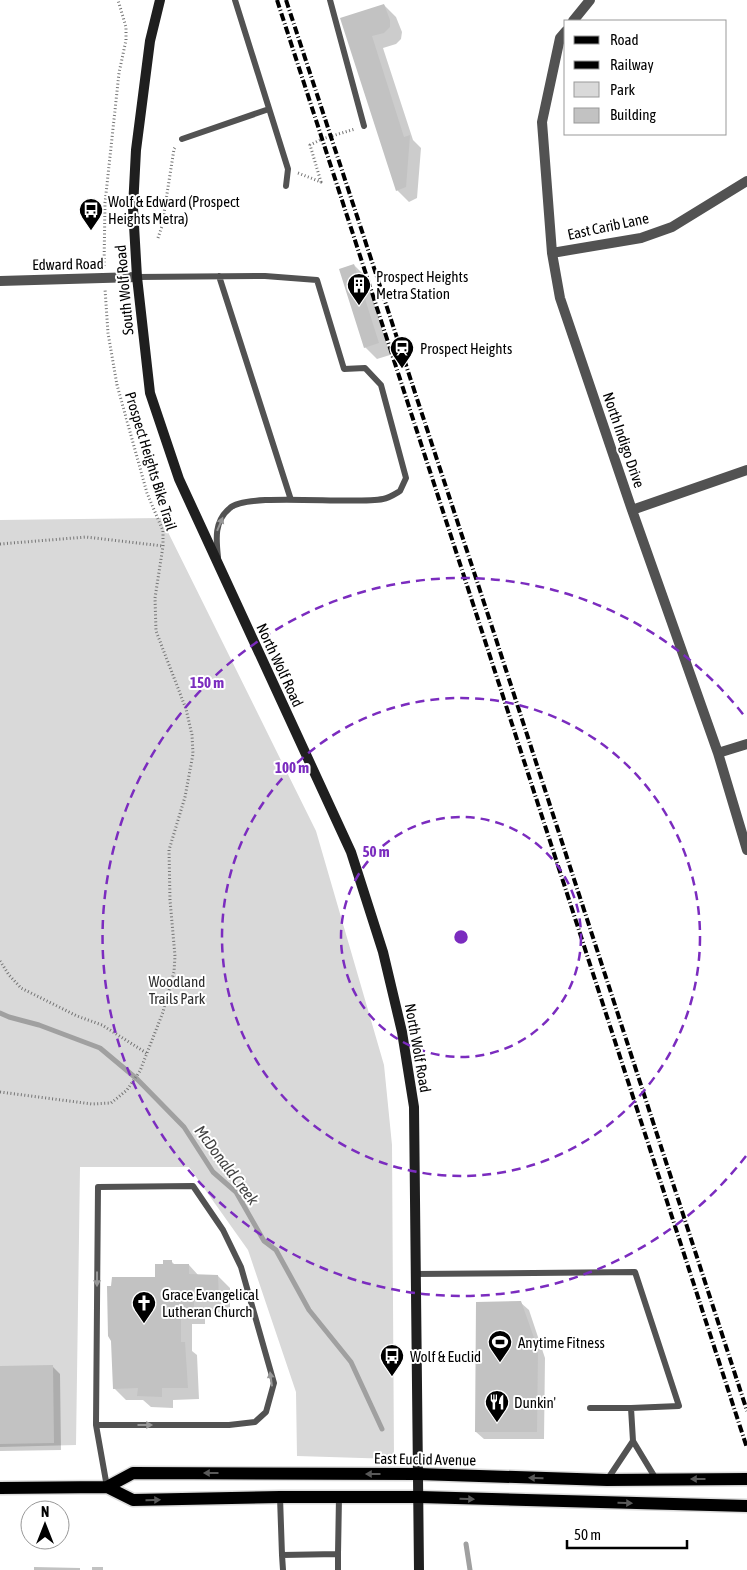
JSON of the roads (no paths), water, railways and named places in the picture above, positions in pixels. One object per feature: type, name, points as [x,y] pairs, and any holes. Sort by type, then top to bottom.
[{"type":"main road","name":"South Wolf Road","points":[[160,0],[150,41],[136,150],[132,208],[137,277],[150,393],[179,480],[218,566]]},
{"type":"main road","name":"North Wolf Road","points":[[218,566],[351,852],[383,952],[402,1032],[414,1107],[419,1570]]},
{"type":"main road","name":"East Euclid Avenue","points":[[107,1487],[132,1473],[418,1474],[607,1480],[747,1479]]},
{"type":"main road","name":"East Euclid Avenue","points":[[0,1488],[107,1487],[133,1500],[419,1497],[747,1506]]},
{"type":"street","points":[[574,20],[590,0]]},
{"type":"street","name":"North Indigo Drive","points":[[564,33],[560,38],[542,122],[552,253],[560,298],[632,510],[718,753],[747,850]]},
{"type":"street","name":"East Carib Lane","points":[[552,253],[641,238],[672,227],[747,181]]},
{"type":"street","name":"Edward Road","points":[[0,281],[137,277]]},
{"type":"street","points":[[632,510],[747,470]]},
{"type":"street","points":[[718,753],[747,744]]},
{"type":"lane","points":[[234,0],[288,169],[286,186]]},
{"type":"lane","points":[[330,0],[364,126]]},
{"type":"lane","points":[[182,138],[269,109]]},
{"type":"lane","points":[[219,276],[291,500]]},
{"type":"lane","points":[[137,277],[265,276],[317,280],[344,369],[365,368],[381,385],[406,478],[400,491],[384,499],[253,500],[231,506],[219,522],[216,536],[218,566]]},
{"type":"lane","points":[[96,1425],[229,1426],[255,1422],[266,1412],[274,1384],[241,1267],[223,1230],[193,1186],[98,1187],[96,1425],[107,1487]]},
{"type":"lane","points":[[415,1274],[635,1272],[679,1406],[590,1408]]},
{"type":"lane","points":[[631,1408],[633,1441],[656,1479]]},
{"type":"lane","points":[[607,1480],[633,1441]]},
{"type":"lane","points":[[280,1497],[283,1570]]},
{"type":"lane","points":[[338,1497],[338,1570]]},
{"type":"lane","points":[[282,1555],[338,1554]]},
{"type":"waterway","name":"McDonald Creek","points":[[0,1013],[39,1025],[100,1048],[137,1079],[184,1127],[213,1172],[236,1192],[264,1241],[276,1250],[309,1310],[351,1362],[382,1429]]},
{"type":"waterway","name":"McDonald Creek","points":[[466,1544],[470,1570]]},
{"type":"railway","points":[[277,0],[747,1448]]},
{"type":"railway","points":[[286,0],[747,1411]]},
{"type":"place","name":"Wolf & Edward (Prospect Heights Metra)","points":[[91,231]]},
{"type":"place","name":"Prospect Heights Metra Station","points":[[359,306]]},
{"type":"place","name":"Prospect Heights","points":[[402,369]]},
{"type":"place","name":"Grace Evangelical Lutheran Church","points":[[144,1324]]},
{"type":"place","name":"Anytime Fitness","points":[[500,1363]]},
{"type":"place","name":"Wolf & Euclid","points":[[392,1377]]},
{"type":"place","name":"Dunkin'","points":[[497,1423]]},
{"type":"park label","name":"Woodland Trails Park","points":[[177,990]]}]
